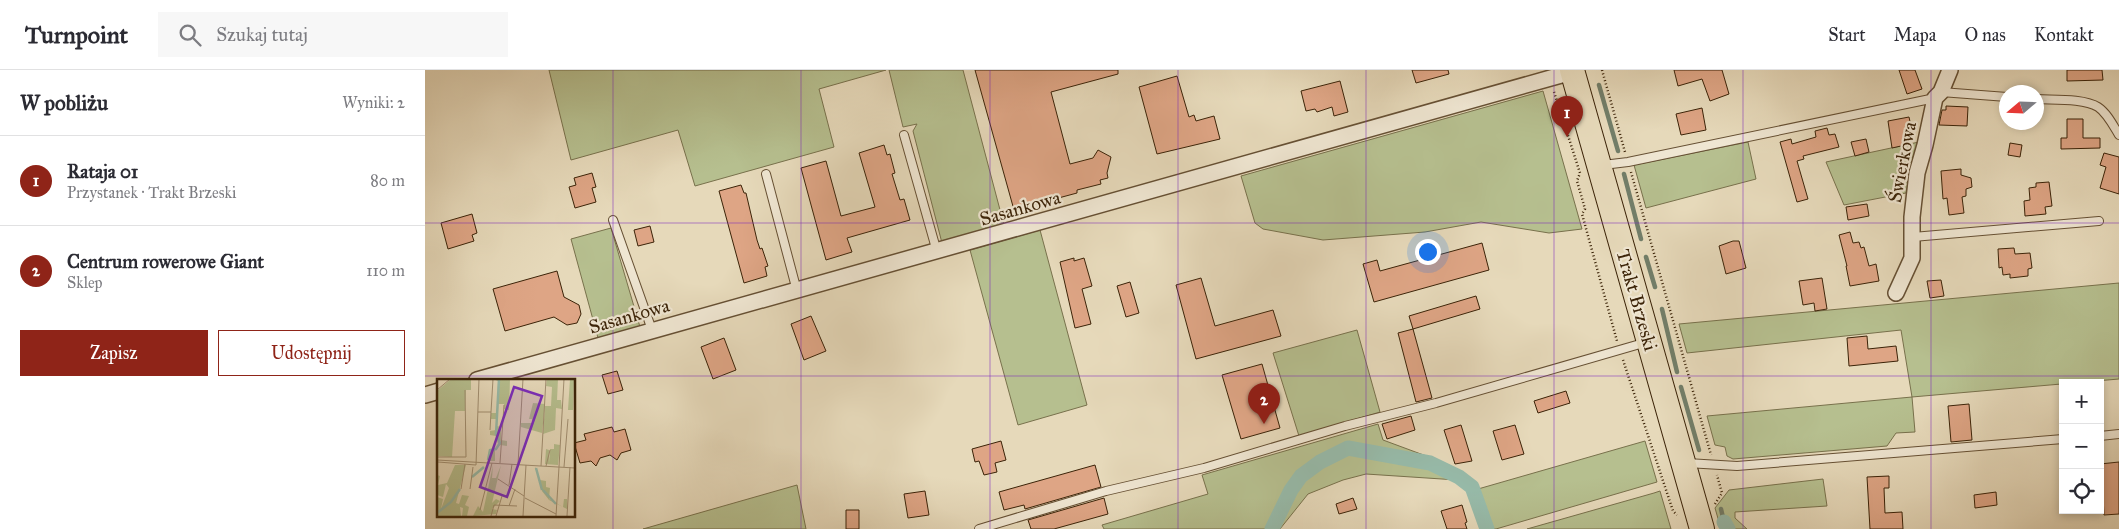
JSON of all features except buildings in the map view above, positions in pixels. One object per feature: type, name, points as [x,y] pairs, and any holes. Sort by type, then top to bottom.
[{"type":"main road","name":"Trakt Brzeski","points":[[1572,71],[1685,463],[1707,519]]},
{"type":"street","name":"Świerkowa","points":[[1897,293],[1913,258],[1913,196],[1938,95],[1950,70]]},
{"type":"street","name":"Sasankowa","points":[[480,379],[937,252],[1572,71]]},
{"type":"lane","points":[[1599,166],[1628,162],[1938,95],[1999,97]]},
{"type":"lane","points":[[2044,99],[2086,102],[2097,106],[2105,114],[2119,135]]},
{"type":"lane","points":[[905,135],[937,252]]},
{"type":"lane","points":[[766,174],[797,291]]},
{"type":"lane","points":[[613,220],[652,330]]},
{"type":"lane","points":[[1913,237],[2099,221]]},
{"type":"lane","points":[[979,529],[1106,491],[1204,468],[1345,426],[1436,403],[1649,342]]},
{"type":"lane","points":[[2104,436],[2119,434]]},
{"type":"lane","points":[[1685,463],[1737,466],[2059,439]]},
{"type":"path","points":[[1602,70],[1722,493],[1707,519]]},
{"type":"path","points":[[1548,78],[1552,85],[1563,123],[1567,129],[1579,173],[1577,181],[1585,209],[1582,214],[1620,350],[1673,511],[1681,517]]},
{"type":"green space","points":[[549,70],[886,70],[819,89],[834,147],[695,186],[678,130],[571,160]]},
{"type":"green space","points":[[889,70],[963,70],[1004,225],[942,243],[913,131],[917,124],[903,127]]},
{"type":"green space","points":[[1543,91],[1582,229],[1549,233],[1481,222],[1425,232],[1323,240],[1263,229],[1255,223],[1241,176]]},
{"type":"green space","points":[[1748,142],[1756,179],[1646,208],[1634,165]]},
{"type":"green space","points":[[1919,142],[1906,193],[1844,205],[1826,162]]},
{"type":"green space","points":[[611,228],[640,327],[598,338],[571,239]]},
{"type":"green space","points":[[1040,230],[1087,405],[1018,425],[970,250]]},
{"type":"green space","points":[[2119,283],[2119,379],[2059,379],[2059,384],[1912,397],[1901,330],[1687,353],[1679,324]]},
{"type":"green space","points":[[1357,330],[1380,412],[1299,436],[1273,353]]},
{"type":"green space","points":[[1912,397],[1915,432],[1896,433],[1887,446],[1733,459],[1727,456],[1725,447],[1715,445],[1707,416]]},
{"type":"green space","points":[[1378,424],[1383,440],[1429,457],[1475,483],[1478,489],[1645,441],[1657,482],[1496,529],[1482,529],[1469,491],[1457,480],[1366,474],[1343,480],[1308,494],[1280,529],[1104,529],[1102,525],[1208,494],[1202,475]]},
{"type":"green space","points":[[1823,479],[1827,506],[1735,512],[1735,518],[1747,529],[1721,529],[1715,508],[1729,490]]},
{"type":"green space","points":[[797,485],[806,529],[643,529]]},
{"type":"green space","points":[[1660,491],[1671,529],[1527,529],[1654,493]]},
{"type":"waterway","points":[[1599,85],[1618,151]]},
{"type":"waterway","points":[[1624,174],[1641,239]]},
{"type":"waterway","points":[[1646,257],[1655,287]]},
{"type":"waterway","points":[[1662,309],[1677,372]]},
{"type":"waterway","points":[[1681,387],[1699,450]]},
{"type":"waterway","points":[[1272,529],[1291,490],[1301,476],[1320,462],[1348,448],[1430,463],[1459,477],[1472,487],[1487,529]]},
{"type":"waterway","points":[[1721,509],[1724,522]]},
{"type":"waterway","points":[[1724,522],[1728,529]]},
{"type":"place","name":"Rataja 01","points":[[1567,137]]},
{"type":"place","name":"Centrum rowerowe Giant","points":[[1264,424]]}]
